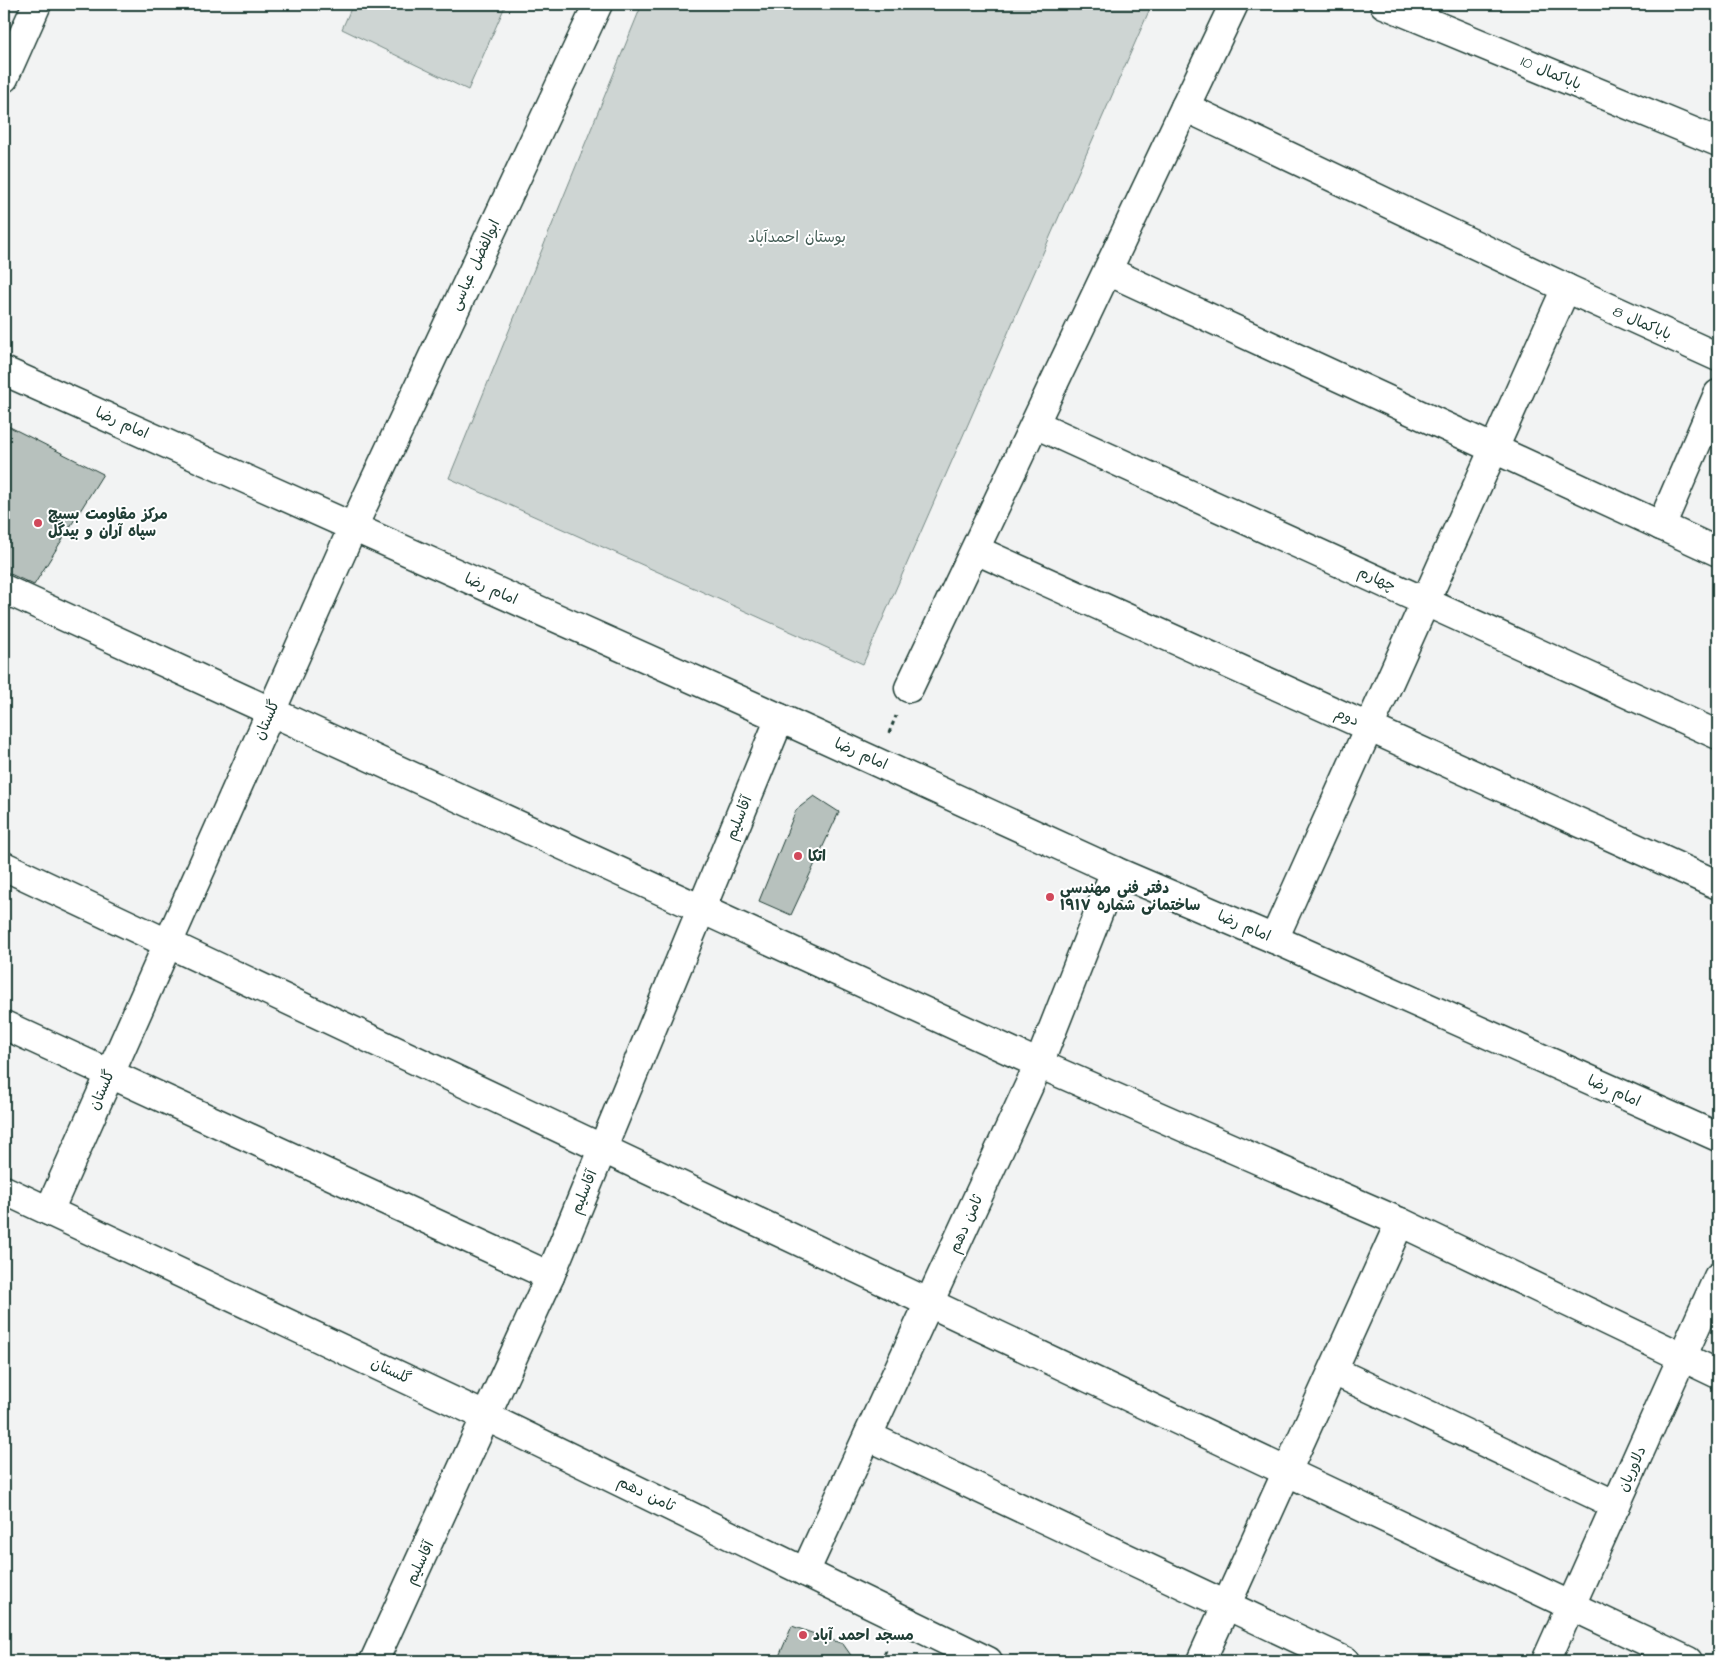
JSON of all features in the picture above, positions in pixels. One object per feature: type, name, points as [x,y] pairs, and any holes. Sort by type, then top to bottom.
[{"type":"street","points":[[4,78],[37,4]]},
{"type":"street","name":"ابوالفضل عباسی","points":[[353,527],[598,4]]},
{"type":"street","points":[[909,688],[1234,4]]},
{"type":"street","name":"باباکمال 10","points":[[1384,4],[1718,142]]},
{"type":"street","name":"باباکمال 8","points":[[1185,107],[1566,288],[1718,357]]},
{"type":"street","points":[[1108,271],[1718,552]]},
{"type":"street","points":[[1274,939],[1566,288]]},
{"type":"street","name":"امام رضا","points":[[4,371],[877,761],[1115,870],[1718,1137]]},
{"type":"street","points":[[1661,526],[1718,394]]},
{"type":"street","name":"چهارم","points":[[1035,424],[1718,735]]},
{"type":"street","name":"گلستان","points":[[353,527],[49,1211],[487,1416]]},
{"type":"street","name":"دوم","points":[[976,550],[1718,885]]},
{"type":"street","points":[[4,589],[1038,1064],[1400,1222],[1718,1374]]},
{"type":"street","name":"آقاسلیم","points":[[374,1661],[550,1276],[780,718]]},
{"type":"street","points":[[4,866],[1688,1661]]},
{"type":"street","name":"ثامن دهم","points":[[805,1572],[1038,1064],[1115,870]]},
{"type":"street","points":[[4,1025],[550,1276]]},
{"type":"street","points":[[4,1190],[49,1211]]},
{"type":"street","points":[[1201,1661],[1400,1222]]},
{"type":"street","name":"دلاوریان","points":[[1546,1661],[1718,1277]]},
{"type":"street","points":[[1334,1371],[1616,1505]]},
{"type":"street","name":"ثامن دهم","points":[[487,1416],[988,1661]]},
{"type":"street","points":[[868,1436],[1345,1661]]},
{"type":"path","points":[[877,761],[909,688]]},
{"type":"green space","points":[[353,4],[506,4],[468,90],[342,29]]},
{"type":"green space","name":"بوستان احمدآباد","points":[[642,4],[1152,4],[863,664],[449,478]]},
{"type":"building","name":"مرکز مقاومت بسیج سپاه آران و بیدگل","points":[[4,424],[103,474],[34,585],[4,571]]},
{"type":"building","name":"اتکا","points":[[814,796],[839,812],[791,915],[759,901],[796,810]]},
{"type":"building","name":"مسجد احمد آباد","points":[[792,1626],[843,1644],[855,1661],[777,1661]]},
{"type":"place","name":"مرکز مقاومت بسیج سپاه آران و بیدگل","points":[[38,523]]},
{"type":"place","name":"اتکا","points":[[798,856]]},
{"type":"place","name":"دفتر فنی مهندسی ساختمانی شماره ۱۹۱۷","points":[[1050,897]]},
{"type":"place","name":"مسجد احمد آباد","points":[[803,1635]]}]
